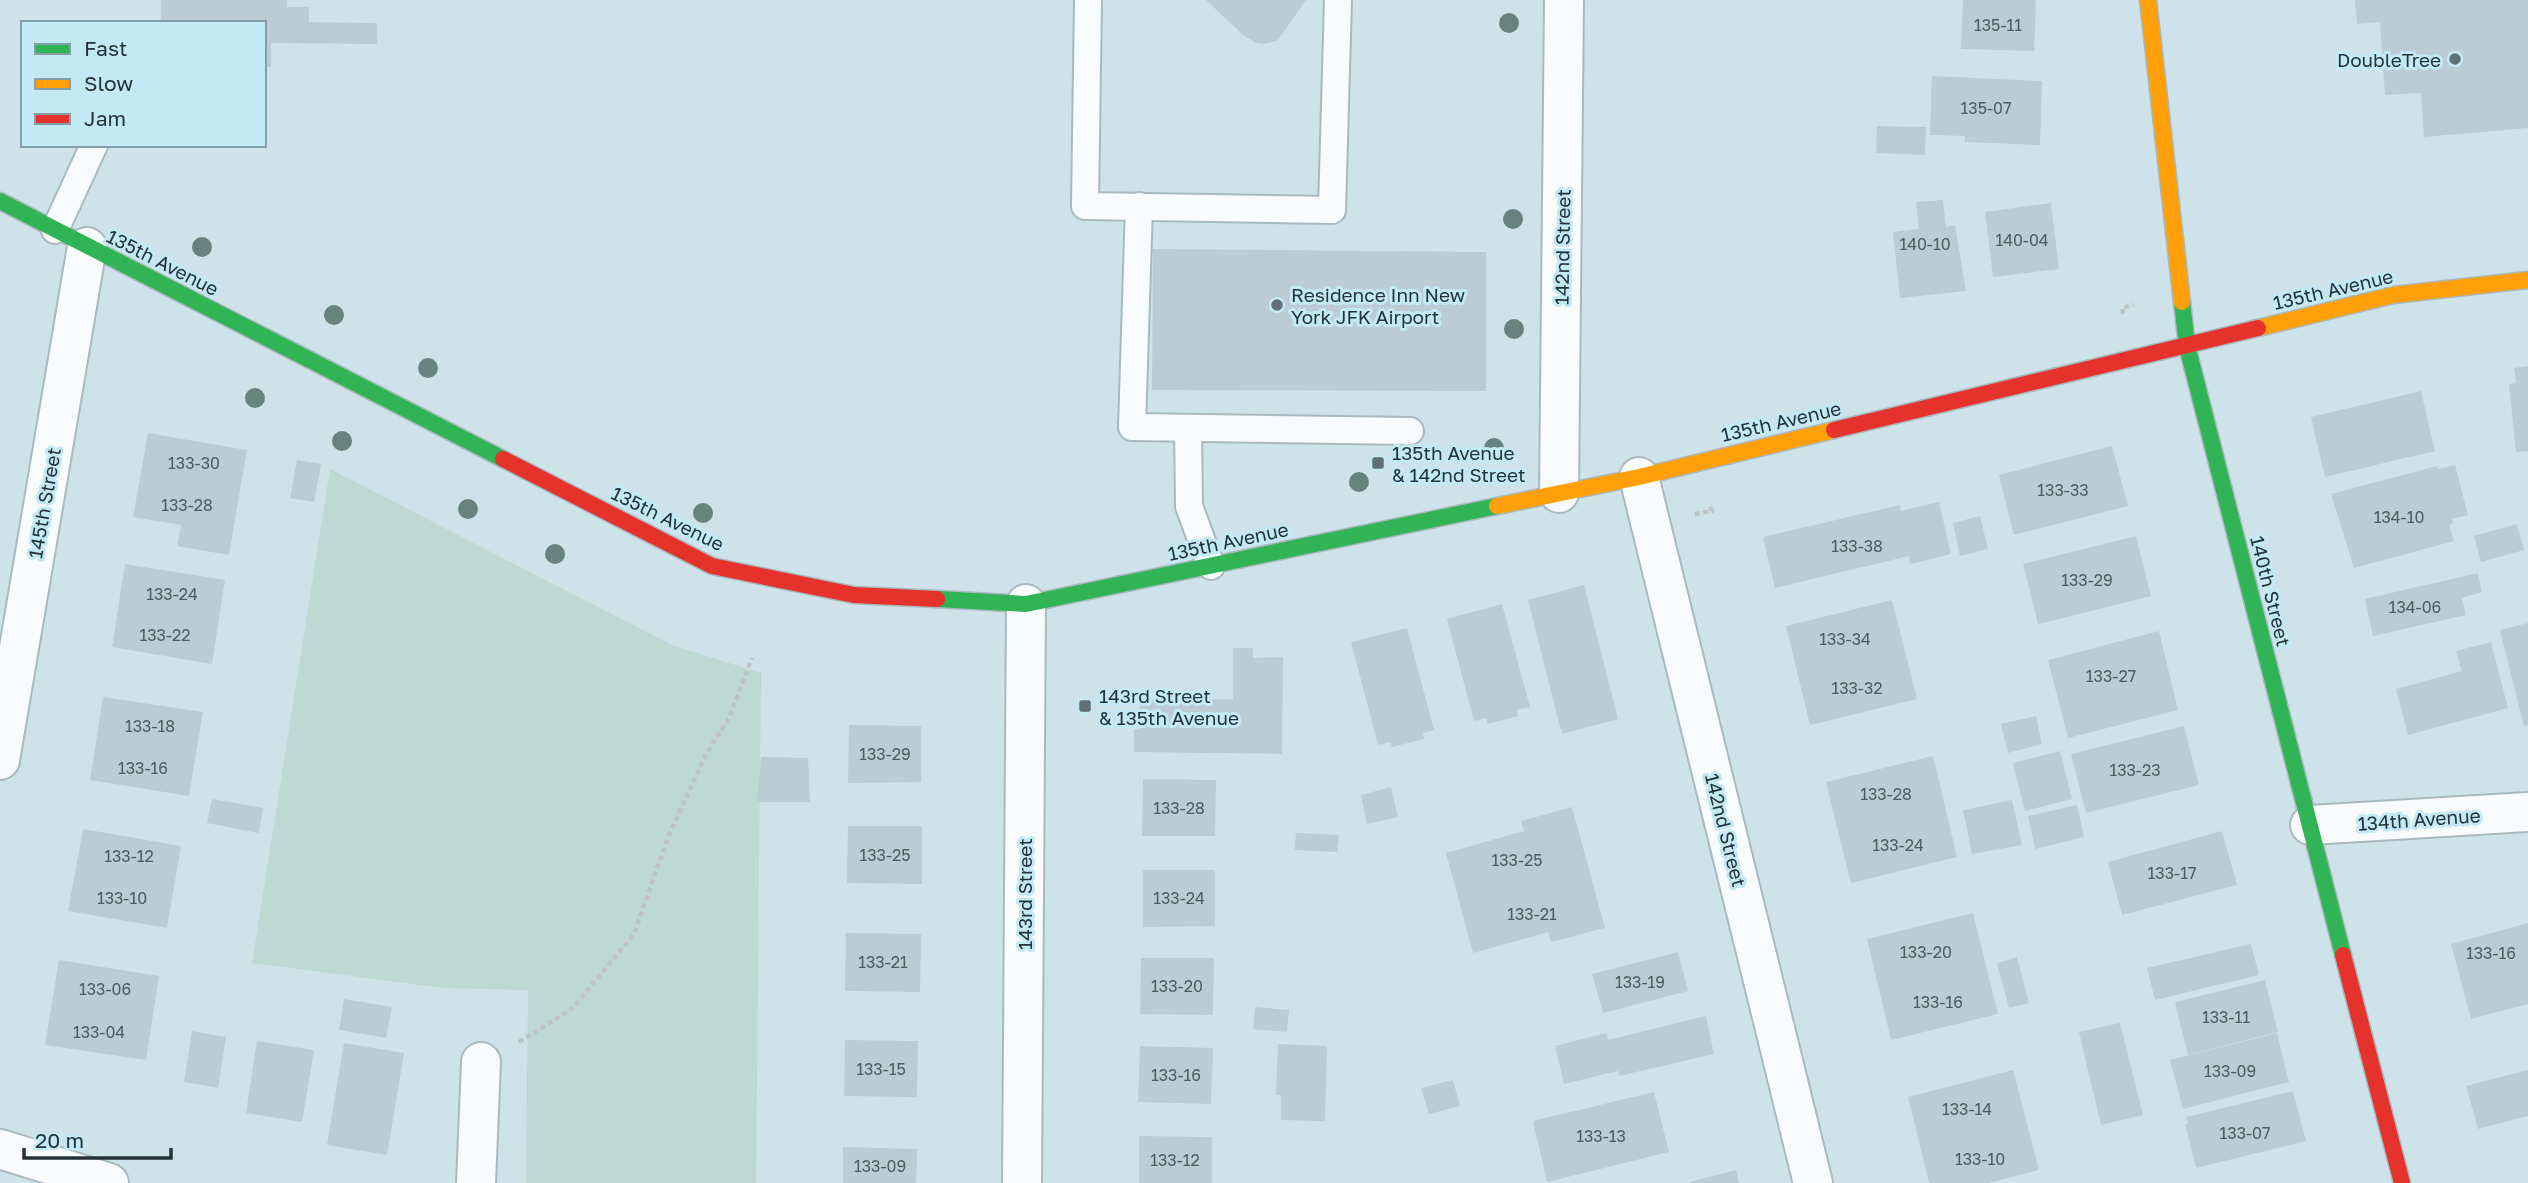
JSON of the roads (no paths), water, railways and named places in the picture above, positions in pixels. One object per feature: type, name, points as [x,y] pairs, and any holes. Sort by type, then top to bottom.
[{"type":"street","name":"142nd Street","points":[[1559,493],[1564,0]]},
{"type":"street","name":"140th Street","points":[[2148,0],[2187,346],[2402,1183]]},
{"type":"street","name":"135th Avenue","points":[[0,201],[712,566],[854,595],[1026,604],[1639,477],[2393,295],[2528,280]]},
{"type":"street","name":"145th Street","points":[[0,760],[71,239]]},
{"type":"street","name":"142nd Street","points":[[1639,477],[1813,1183]]},
{"type":"street","name":"143rd Street","points":[[1022,1183],[1026,604]]},
{"type":"street","name":"134th Avenue","points":[[2310,825],[2528,812]]},
{"type":"street","points":[[476,1183],[481,1062]]},
{"type":"street","points":[[0,1149],[109,1183]]},
{"type":"lane","points":[[1088,0],[1085,206],[1332,210],[1338,0]]},
{"type":"lane","points":[[71,239],[94,147]]},
{"type":"lane","points":[[1139,206],[1132,427],[1410,431]]},
{"type":"lane","points":[[1188,429],[1189,506],[1211,566]]},
{"type":"place","name":"DoubleTree","points":[[2455,59]]},
{"type":"place","name":"Residence Inn New York JFK Airport","points":[[1277,305]]},
{"type":"place","name":"135th Avenue & 142nd Street","points":[[1378,463]]},
{"type":"place","name":"143rd Street & 135th Avenue","points":[[1085,706]]}]
